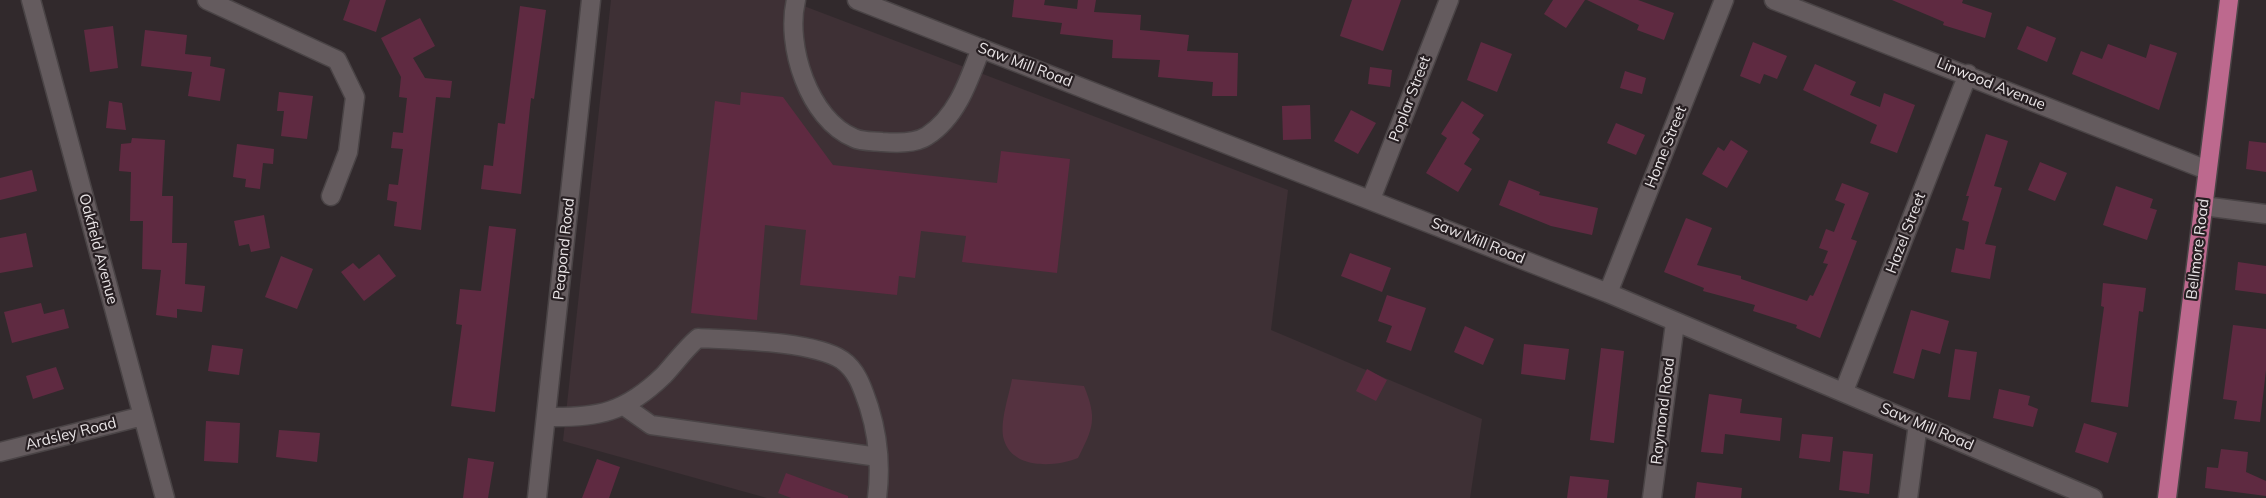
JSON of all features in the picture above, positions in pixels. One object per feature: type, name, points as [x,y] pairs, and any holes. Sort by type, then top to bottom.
[{"type":"main road","name":"Bellmore Road","points":[[2167,498],[2229,0]]},
{"type":"street","name":"Oakfield Avenue","points":[[31,0],[165,498]]},
{"type":"street","points":[[207,0],[337,60],[355,97],[348,152],[331,196]]},
{"type":"street","name":"Peapond Road","points":[[537,498],[591,0]]},
{"type":"street","points":[[796,0],[793,10],[796,45],[807,87],[822,117],[855,139],[897,143],[926,138],[953,112],[981,48]]},
{"type":"street","name":"Saw Mill Road","points":[[857,0],[1608,293],[2093,498]]},
{"type":"street","name":"Poplar Street","points":[[1371,199],[1449,0]]},
{"type":"street","name":"Home Street","points":[[1608,293],[1724,0]]},
{"type":"street","name":"Linwood Avenue","points":[[1774,0],[1968,74],[2207,170]]},
{"type":"street","name":"Hazel Street","points":[[1844,391],[1968,74]]},
{"type":"street","points":[[2203,206],[2266,214]]},
{"type":"street","name":"Raymond Road","points":[[1652,498],[1675,323]]},
{"type":"street","points":[[546,417],[579,418],[617,410],[664,374],[699,338],[819,350],[843,361],[858,377],[874,424],[878,457],[878,498]]},
{"type":"street","points":[[624,406],[651,425],[878,457]]},
{"type":"street","name":"Ardsley Road","points":[[0,452],[143,416]]},
{"type":"street","points":[[1908,498],[1918,424]]},
{"type":"shaded area","points":[[611,0],[788,0],[1288,190],[1271,330],[1482,419],[1470,498],[767,498],[563,441]]},
{"type":"shaded area","points":[[1012,379],[1084,386],[1091,406],[1092,422],[1088,438],[1078,458],[1058,463],[1036,464],[1016,457],[1009,450],[1004,440],[1003,426]]},
{"type":"building","points":[[350,0],[386,0],[376,32],[343,20]]},
{"type":"building","points":[[1014,0],[1045,0],[1044,5],[1077,9],[1078,0],[1096,0],[1094,12],[1141,15],[1140,30],[1189,35],[1187,51],[1238,53],[1237,96],[1212,96],[1213,82],[1158,77],[1160,60],[1112,58],[1113,40],[1060,34],[1062,23],[1012,17]]},
{"type":"building","points":[[1352,0],[1401,0],[1383,51],[1340,36]]},
{"type":"building","points":[[1553,0],[1585,0],[1566,28],[1544,14]]},
{"type":"building","points":[[1587,0],[1638,0],[1674,13],[1664,40],[1637,30],[1639,25]]},
{"type":"building","points":[[1892,0],[1963,0],[1962,3],[1992,13],[1985,38],[1943,25],[1944,22]]},
{"type":"building","points":[[520,6],[546,10],[534,99],[531,98],[521,194],[481,189],[484,165],[493,166],[498,123],[505,124]]},
{"type":"building","points":[[420,18],[435,46],[413,58],[425,78],[452,81],[450,98],[436,97],[421,230],[394,226],[397,202],[387,200],[389,184],[398,185],[403,149],[391,148],[393,132],[403,133],[407,98],[399,97],[401,77],[381,38]]},
{"type":"building","points":[[113,26],[118,68],[90,72],[84,30]]},
{"type":"building","points":[[2027,26],[2056,38],[2047,62],[2017,49]]},
{"type":"building","points":[[145,30],[187,35],[185,54],[211,57],[210,66],[225,69],[220,101],[188,96],[192,72],[141,66]]},
{"type":"building","points":[[1481,42],[1512,54],[1497,92],[1467,80]]},
{"type":"building","points":[[1753,42],[1787,56],[1777,79],[1764,74],[1760,84],[1740,76]]},
{"type":"building","points":[[2108,44],[2146,58],[2150,44],[2177,53],[2159,110],[2072,74],[2081,51],[2102,59]]},
{"type":"building","points":[[1815,64],[1856,82],[1850,95],[1880,107],[1884,93],[1915,105],[1897,153],[1870,143],[1877,125],[1803,90]]},
{"type":"building","points":[[1370,67],[1392,70],[1390,87],[1368,84]]},
{"type":"building","points":[[1625,71],[1646,78],[1642,94],[1620,88]]},
{"type":"building","points":[[279,92],[313,96],[307,139],[281,136],[284,111],[277,111]]},
{"type":"building","points":[[741,92],[783,97],[833,165],[997,183],[1001,151],[1070,159],[1057,273],[962,262],[966,236],[921,231],[915,278],[899,276],[897,295],[800,285],[806,230],[765,225],[757,320],[691,313],[715,101],[740,105]]},
{"type":"building","points":[[109,101],[122,103],[126,130],[106,128]]},
{"type":"building","points":[[1462,101],[1484,115],[1472,133],[1480,139],[1464,164],[1472,169],[1458,192],[1426,173],[1447,138],[1441,134]]},
{"type":"building","points":[[1310,105],[1311,139],[1283,140],[1282,106]]},
{"type":"building","points":[[1351,110],[1376,123],[1358,154],[1334,141]]},
{"type":"building","points":[[1616,123],[1645,135],[1636,155],[1607,143]]},
{"type":"building","points":[[1986,134],[2008,141],[1994,186],[2002,188],[1985,244],[1996,246],[1990,279],[1951,272],[1956,248],[1964,250],[1969,222],[1962,220],[1969,196],[1966,196]]},
{"type":"building","points":[[132,138],[165,140],[162,196],[173,196],[172,243],[187,243],[185,284],[205,286],[202,312],[177,309],[177,318],[156,315],[161,270],[142,269],[143,221],[130,221],[131,172],[119,171],[121,144],[131,143]]},
{"type":"building","points":[[1731,140],[1748,151],[1727,188],[1702,174],[1718,147],[1724,151]]},
{"type":"building","points":[[2249,141],[2266,143],[2266,172],[2246,169]]},
{"type":"building","points":[[237,144],[274,149],[273,164],[263,163],[260,189],[245,187],[246,179],[233,177]]},
{"type":"building","points":[[2040,162],[2067,173],[2055,201],[2028,190]]},
{"type":"building","points":[[32,170],[37,191],[0,200],[0,178]]},
{"type":"building","points":[[1509,180],[1540,192],[1539,195],[1598,208],[1592,235],[1551,226],[1499,205]]},
{"type":"building","points":[[1842,183],[1869,193],[1851,239],[1857,241],[1820,338],[1796,328],[1797,325],[1753,311],[1755,305],[1703,291],[1704,288],[1664,272],[1686,218],[1712,228],[1697,265],[1741,276],[1741,279],[1807,301],[1810,295],[1813,296],[1828,264],[1823,263],[1828,251],[1819,248],[1826,229],[1834,232],[1845,204],[1835,200]]},
{"type":"building","points":[[2116,186],[2153,199],[2150,208],[2157,210],[2147,240],[2103,225]]},
{"type":"building","points":[[264,215],[270,248],[251,252],[249,244],[239,246],[234,221]]},
{"type":"building","points":[[489,226],[516,229],[495,412],[451,406],[462,325],[456,324],[460,289],[481,291]]},
{"type":"building","points":[[26,233],[33,267],[0,273],[0,238]]},
{"type":"building","points":[[1350,253],[1391,268],[1382,292],[1341,276]]},
{"type":"building","points":[[379,254],[396,276],[364,301],[341,272],[353,263],[359,269]]},
{"type":"building","points":[[281,256],[313,269],[297,309],[265,297]]},
{"type":"building","points":[[2238,262],[2266,266],[2266,294],[2235,290]]},
{"type":"building","points":[[2103,283],[2146,288],[2143,312],[2139,311],[2128,407],[2091,402],[2104,307],[2101,306]]},
{"type":"building","points":[[1387,295],[1426,308],[1411,351],[1386,342],[1392,326],[1378,321]]},
{"type":"building","points":[[41,303],[44,314],[64,309],[69,328],[12,343],[4,312]]},
{"type":"building","points":[[1911,310],[1949,321],[1940,354],[1922,349],[1914,379],[1893,373]]},
{"type":"building","points":[[2233,325],[2266,329],[2266,370],[2260,422],[2234,419],[2237,401],[2223,399]]},
{"type":"building","points":[[1465,326],[1494,339],[1483,365],[1454,352]]},
{"type":"building","points":[[1524,344],[1569,349],[1565,380],[1521,374]]},
{"type":"building","points":[[212,345],[243,349],[239,375],[208,371]]},
{"type":"building","points":[[1601,348],[1624,351],[1614,443],[1590,440]]},
{"type":"building","points":[[1955,349],[1977,352],[1970,400],[1948,397]]},
{"type":"building","points":[[56,367],[64,389],[33,399],[26,376]]},
{"type":"building","points":[[1367,369],[1387,380],[1376,401],[1356,391]]},
{"type":"building","points":[[1999,389],[2030,396],[2028,405],[2038,409],[2033,427],[1993,418]]},
{"type":"building","points":[[1709,394],[1742,399],[1740,413],[1782,418],[1780,441],[1725,434],[1723,454],[1701,452]]},
{"type":"building","points":[[206,421],[240,423],[238,463],[204,461]]},
{"type":"building","points":[[2084,423],[2117,433],[2108,463],[2075,452]]},
{"type":"building","points":[[279,430],[320,433],[317,462],[276,457]]},
{"type":"building","points":[[1802,434],[1833,437],[1830,462],[1799,458]]},
{"type":"building","points":[[2221,449],[2248,452],[2246,472],[2266,481],[2266,496],[2205,488],[2207,467],[2218,468]]},
{"type":"building","points":[[1843,451],[1873,454],[1869,494],[1839,490]]},
{"type":"building","points":[[468,458],[494,462],[488,498],[463,498]]},
{"type":"building","points":[[597,459],[620,467],[609,498],[582,498]]},
{"type":"building","points":[[786,473],[848,496],[848,498],[791,498],[778,493]]},
{"type":"building","points":[[1570,476],[1609,480],[1607,498],[1567,498]]},
{"type":"building","points":[[1697,482],[1742,488],[1741,498],[1695,498]]}]
